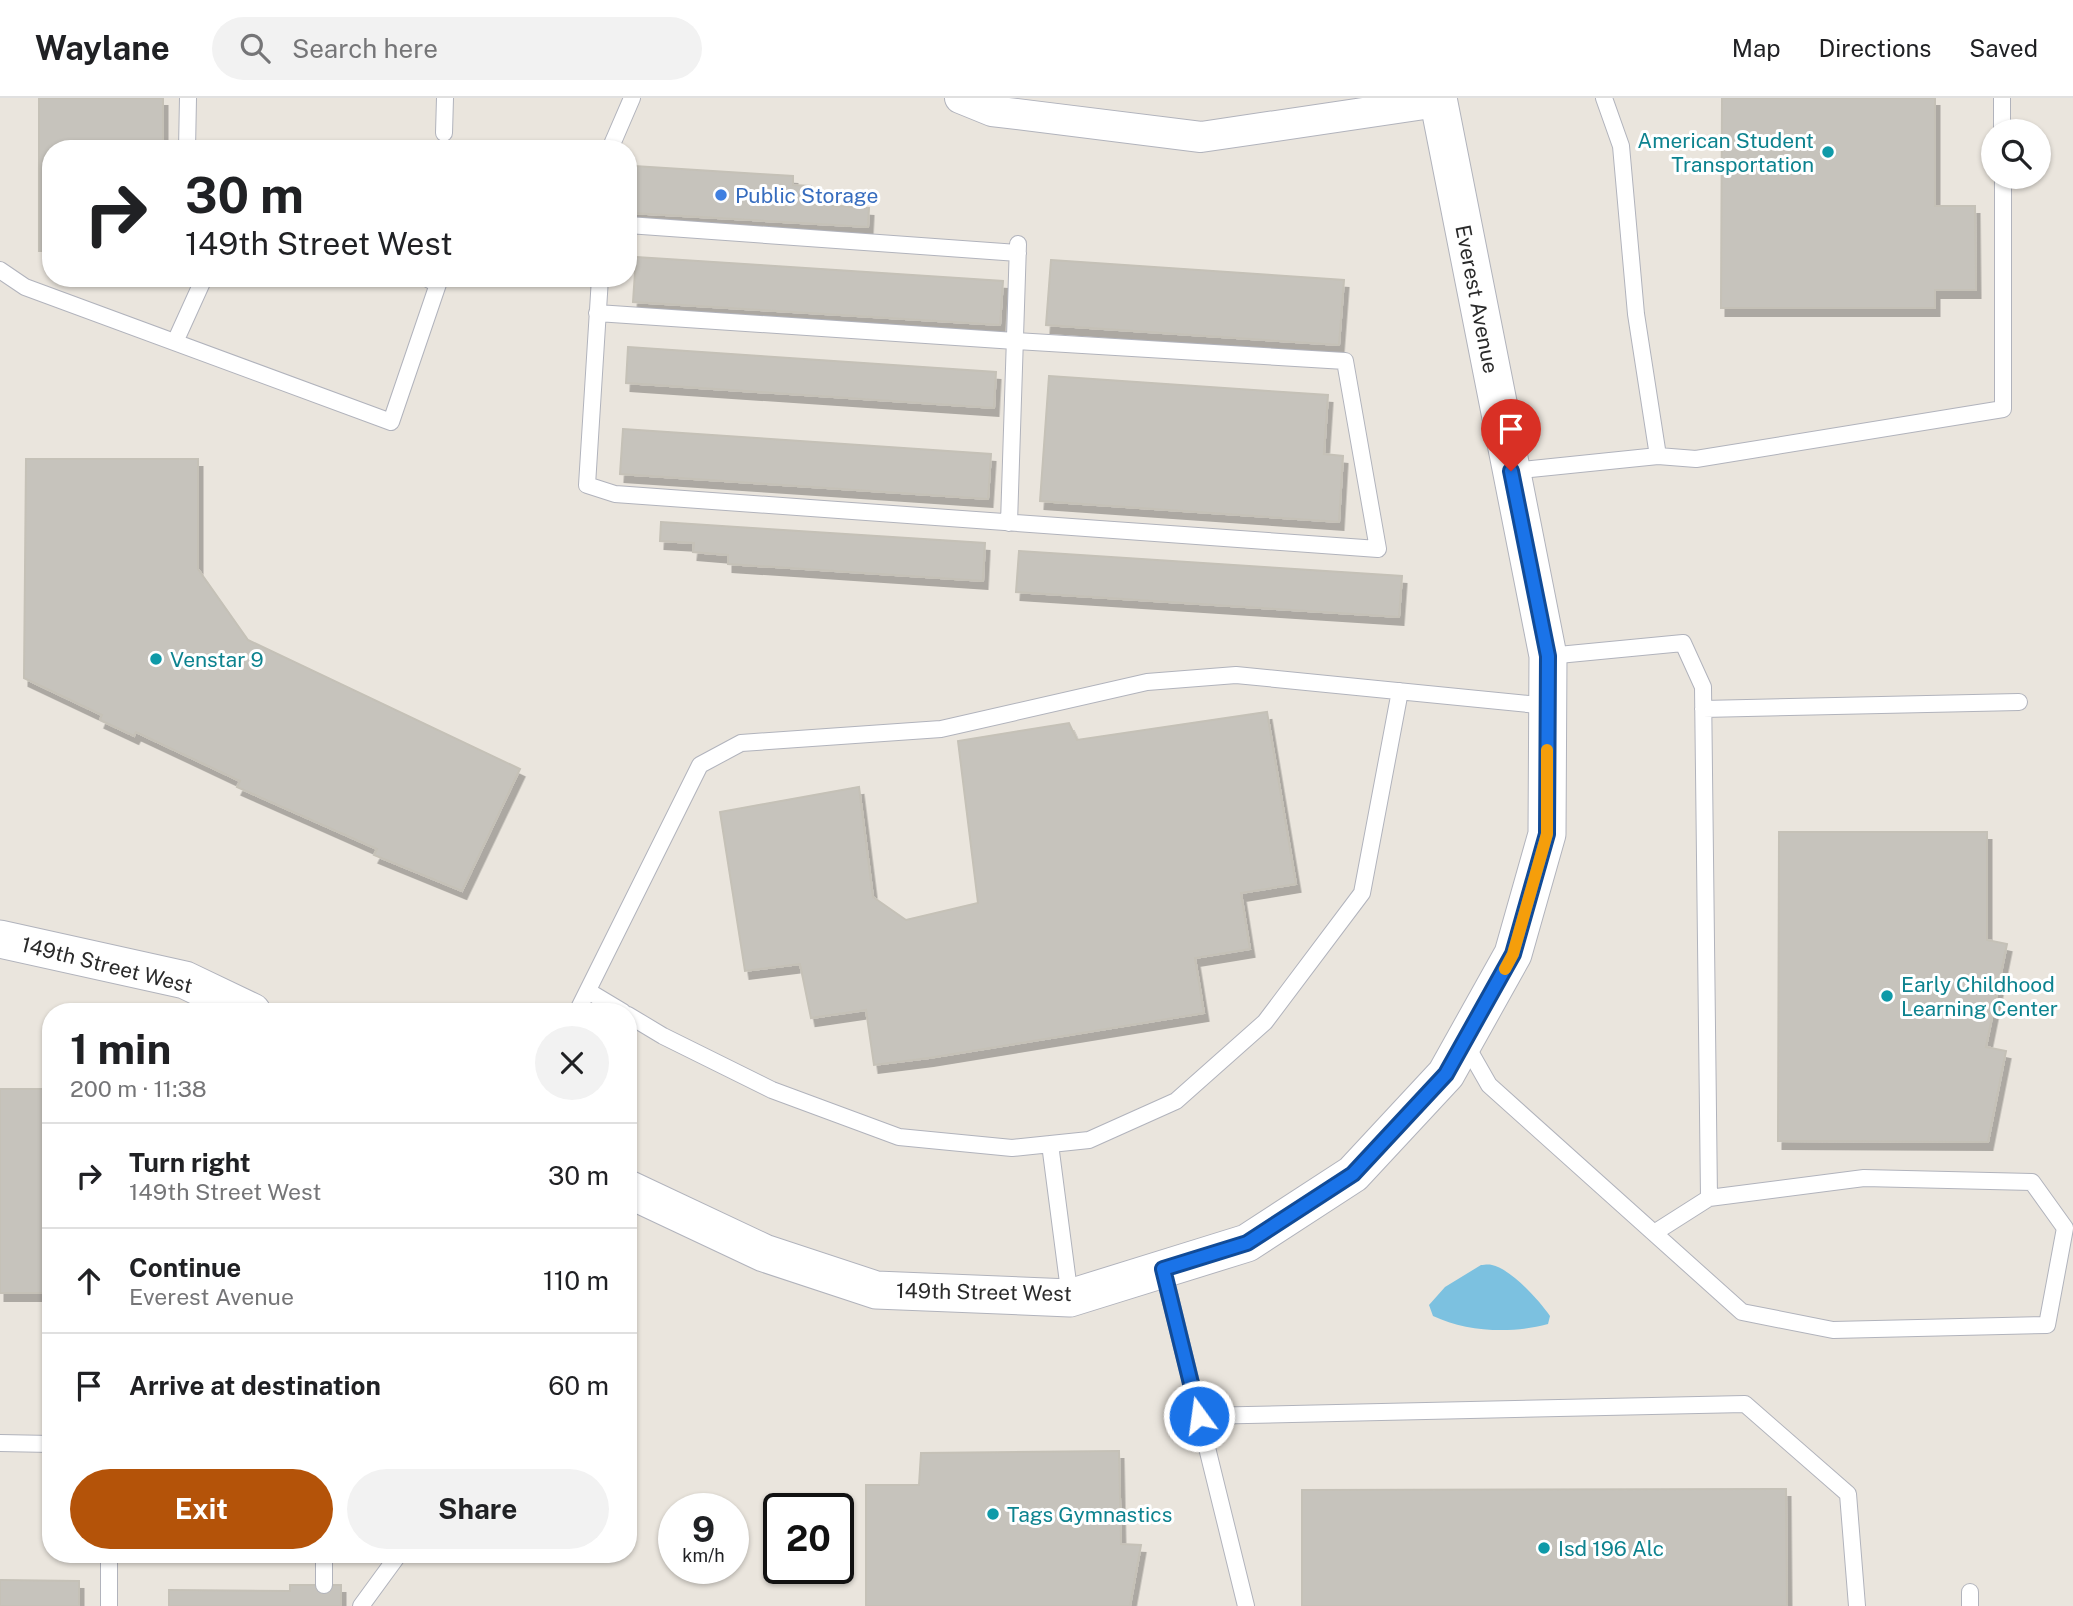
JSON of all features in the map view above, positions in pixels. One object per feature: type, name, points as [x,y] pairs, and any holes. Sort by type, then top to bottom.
[{"type":"street","points":[[960,98],[992,111],[1201,137],[1438,100]]},
{"type":"street","name":"Everest Avenue","points":[[1438,100],[1548,656],[1547,834]]},
{"type":"street","name":"149th Street West","points":[[637,1193],[764,1253],[876,1290],[1070,1298],[1247,1243],[1353,1174],[1446,1074],[1513,954],[1547,834]]},
{"type":"street","name":"149th Street West","points":[[0,939],[185,980],[233,1003]]},
{"type":"lane","points":[[187,140],[188,98]]},
{"type":"lane","points":[[444,133],[445,98]]},
{"type":"lane","points":[[614,140],[632,98]]},
{"type":"lane","points":[[1604,98],[1620,146],[1636,314],[1658,456]]},
{"type":"lane","points":[[2002,98],[2003,119]]},
{"type":"lane","points":[[1511,471],[1658,456],[1696,459],[2003,408],[2003,189]]},
{"type":"lane","points":[[637,226],[1018,248],[1009,523]]},
{"type":"lane","points":[[0,270],[24,287],[391,422],[437,287]]},
{"type":"lane","points":[[175,342],[200,287]]},
{"type":"lane","points":[[597,313],[1345,361],[1378,549],[615,494],[587,485],[597,313],[599,287]]},
{"type":"lane","points":[[1548,656],[1683,643],[1703,687],[1709,1198]]},
{"type":"lane","points":[[582,1003],[700,765],[741,743],[941,729],[1147,682],[1236,675],[1548,706]]},
{"type":"lane","points":[[637,1020],[772,1090],[899,1137],[1012,1148],[1089,1140],[1176,1101],[1265,1022],[1362,893],[1400,691]]},
{"type":"lane","points":[[1703,709],[2019,702]]},
{"type":"lane","points":[[588,990],[609,1003]]},
{"type":"lane","points":[[1464,1041],[1489,1085],[1742,1312],[1833,1330],[2047,1325],[2065,1228],[2032,1182],[1864,1178],[1709,1198],[1654,1233]]},
{"type":"lane","points":[[1050,1144],[1070,1298]]},
{"type":"lane","points":[[1163,1269],[1246,1606]]},
{"type":"lane","points":[[1199,1416],[1745,1404],[1848,1494],[1857,1606]]},
{"type":"lane","points":[[0,1443],[42,1444]]},
{"type":"lane","points":[[109,1563],[109,1606]]},
{"type":"lane","points":[[324,1563],[324,1585]]},
{"type":"lane","points":[[361,1606],[392,1563]]},
{"type":"water","points":[[1481,1265],[1499,1268],[1516,1279],[1550,1316],[1548,1324],[1490,1330],[1460,1325],[1433,1316],[1429,1305],[1445,1287]]},
{"type":"building","points":[[39,98],[163,98],[163,140],[42,140],[42,251],[39,251]]},
{"type":"building","name":"American Student Transportation","points":[[1722,98],[1935,98],[1935,206],[1975,206],[1976,290],[1935,290],[1935,308],[1721,308]]},
{"type":"building","name":"Public Storage","points":[[637,166],[793,176],[793,185],[811,186],[809,204],[869,208],[868,227],[637,213]]},
{"type":"building","points":[[637,257],[1003,281],[1000,325],[633,302],[634,287],[637,287]]},
{"type":"building","points":[[1051,260],[1344,280],[1339,345],[1046,325]]},
{"type":"building","points":[[628,347],[996,372],[994,408],[626,383]]},
{"type":"building","points":[[1049,376],[1328,395],[1324,454],[1343,456],[1339,522],[1040,501]]},
{"type":"building","points":[[623,429],[991,454],[988,499],[620,474]]},
{"type":"building","name":"Venstar 9","points":[[26,459],[198,459],[198,569],[248,640],[520,769],[462,891],[374,855],[377,849],[237,787],[240,781],[136,732],[134,736],[100,720],[102,715],[24,678]]},
{"type":"building","points":[[661,522],[985,543],[983,581],[728,564],[728,555],[693,552],[694,543],[660,541]]},
{"type":"building","points":[[1019,551],[1402,576],[1399,617],[1016,592]]},
{"type":"building","points":[[1267,712],[1296,884],[1241,893],[1250,949],[1195,958],[1204,1013],[874,1065],[866,1010],[811,1018],[800,964],[745,971],[720,812],[859,787],[873,897],[906,920],[978,903],[958,741],[1069,723],[1077,740]]},
{"type":"building","name":"Early Childhood Learning Center","points":[[1779,832],[1987,832],[1987,940],[2007,944],[1986,1047],[2006,1051],[1988,1142],[1778,1141]]},
{"type":"building","points":[[0,1089],[42,1089],[42,1293],[0,1293]]},
{"type":"building","name":"Tags Gymnastics","points":[[1119,1451],[1121,1544],[1141,1545],[1130,1606],[866,1606],[866,1485],[919,1485],[921,1453]]},
{"type":"building","name":"Isd 196 Alc","points":[[1786,1489],[1787,1606],[1302,1606],[1302,1490]]},
{"type":"building","points":[[0,1580],[79,1581],[79,1606],[0,1606]]},
{"type":"building","points":[[290,1585],[341,1585],[341,1606],[169,1606],[169,1590],[290,1591]]},
{"type":"slow traffic","points":[[1505,969],[1513,954],[1547,834],[1547,750]]},
{"type":"place","name":"American Student Transportation","points":[[1828,152]]},
{"type":"place","name":"Public Storage","points":[[721,195]]},
{"type":"place","name":"Venstar 9","points":[[156,659]]},
{"type":"place","name":"Early Childhood Learning Center","points":[[1887,996]]},
{"type":"place","name":"Tags Gymnastics","points":[[993,1514]]},
{"type":"place","name":"Isd 196 Alc","points":[[1544,1548]]},
{"type":"route","points":[[1199,1416],[1163,1269],[1247,1243],[1353,1174],[1446,1074],[1513,954],[1547,834],[1548,656],[1511,471]]}]
